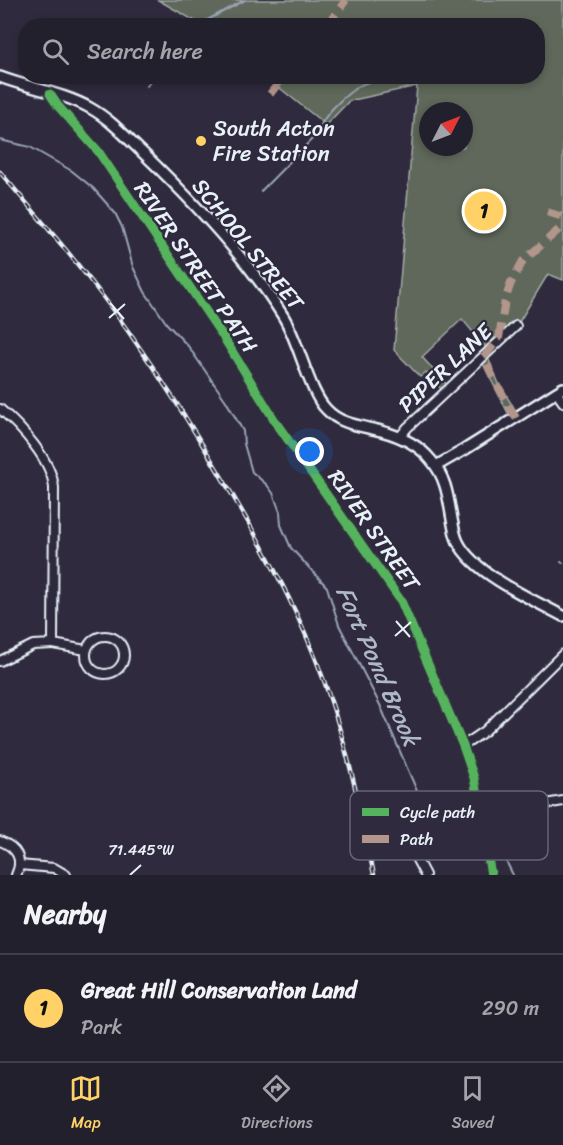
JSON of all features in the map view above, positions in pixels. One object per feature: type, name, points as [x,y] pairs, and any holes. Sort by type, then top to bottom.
[{"type":"street","name":"SCHOOL STREET","points":[[0,77],[18,83]]},
{"type":"street","name":"SCHOOL STREET","points":[[22,84],[83,105],[106,119],[169,179],[212,226],[285,318],[318,397],[327,411],[348,423],[400,437],[422,451],[436,466],[447,490],[455,533],[464,553],[489,574],[563,616]]},
{"type":"street","name":"RIVER STREET","points":[[50,93],[58,106],[98,151],[222,335],[277,424],[398,596],[463,747],[477,791]]},
{"type":"street","name":"PIPER LANE","points":[[400,437],[516,326]]},
{"type":"street","points":[[436,466],[560,390],[563,402]]},
{"type":"street","points":[[0,409],[28,436],[54,483],[53,644]]},
{"type":"street","points":[[103,635],[111,636],[123,646],[124,658],[116,671],[101,674],[93,670],[88,663],[86,650],[96,638],[103,635]]},
{"type":"street","points":[[0,662],[33,645],[53,644],[86,650]]},
{"type":"street","points":[[463,747],[485,731],[563,654]]},
{"type":"street","points":[[548,804],[563,801]]},
{"type":"street","points":[[0,841],[15,850],[19,865],[16,875]]},
{"type":"street","points":[[417,860],[426,875]]},
{"type":"street","name":"RIVER STREET","points":[[489,860],[491,875]]},
{"type":"street","points":[[19,865],[54,868],[66,875]]},
{"type":"green space","points":[[158,0],[563,0],[563,280],[548,274],[510,337],[488,358],[500,386],[516,411],[509,415],[480,358],[488,350],[462,319],[422,357],[447,385],[442,390],[426,372],[420,377],[394,350],[417,86],[349,101],[326,125],[275,84],[545,84],[545,18],[190,18]]},
{"type":"waterway","points":[[211,18],[245,0]]},
{"type":"waterway","points":[[261,191],[319,132],[329,112],[349,93],[364,84]]},
{"type":"waterway","name":"Fort Pond Brook","points":[[0,140],[30,147],[72,171],[93,188],[115,213],[122,227],[133,267],[145,292],[167,324],[188,346],[226,401],[243,431],[244,444],[252,472],[273,493],[280,512],[281,525],[291,548],[327,587],[339,625],[380,705],[417,791]]},
{"type":"waterway","name":"Fort Pond Brook","points":[[506,860],[513,875]]},
{"type":"railway","points":[[0,172],[50,230],[113,310],[176,402],[247,520],[295,610],[315,657],[334,710],[356,791]]},
{"type":"railway","points":[[371,860],[374,875]]},
{"type":"marked path","points":[[333,18],[346,0]]},
{"type":"marked path","points":[[270,94],[278,84]]},
{"type":"marked path","points":[[547,212],[563,217]]},
{"type":"marked path","points":[[516,418],[484,357],[499,338],[505,300],[523,261],[563,226]]},
{"type":"cycle path","name":"RIVER STREET PATH","points":[[50,94],[98,151],[222,335],[277,424],[401,601],[463,746],[476,791]]},
{"type":"cycle path","name":"RIVER STREET PATH","points":[[488,860],[491,875]]},
{"type":"place","name":"South Acton Fire Station","points":[[201,141]]},
{"type":"place","name":"Great Hill Conservation Land","points":[[484,211]]}]
